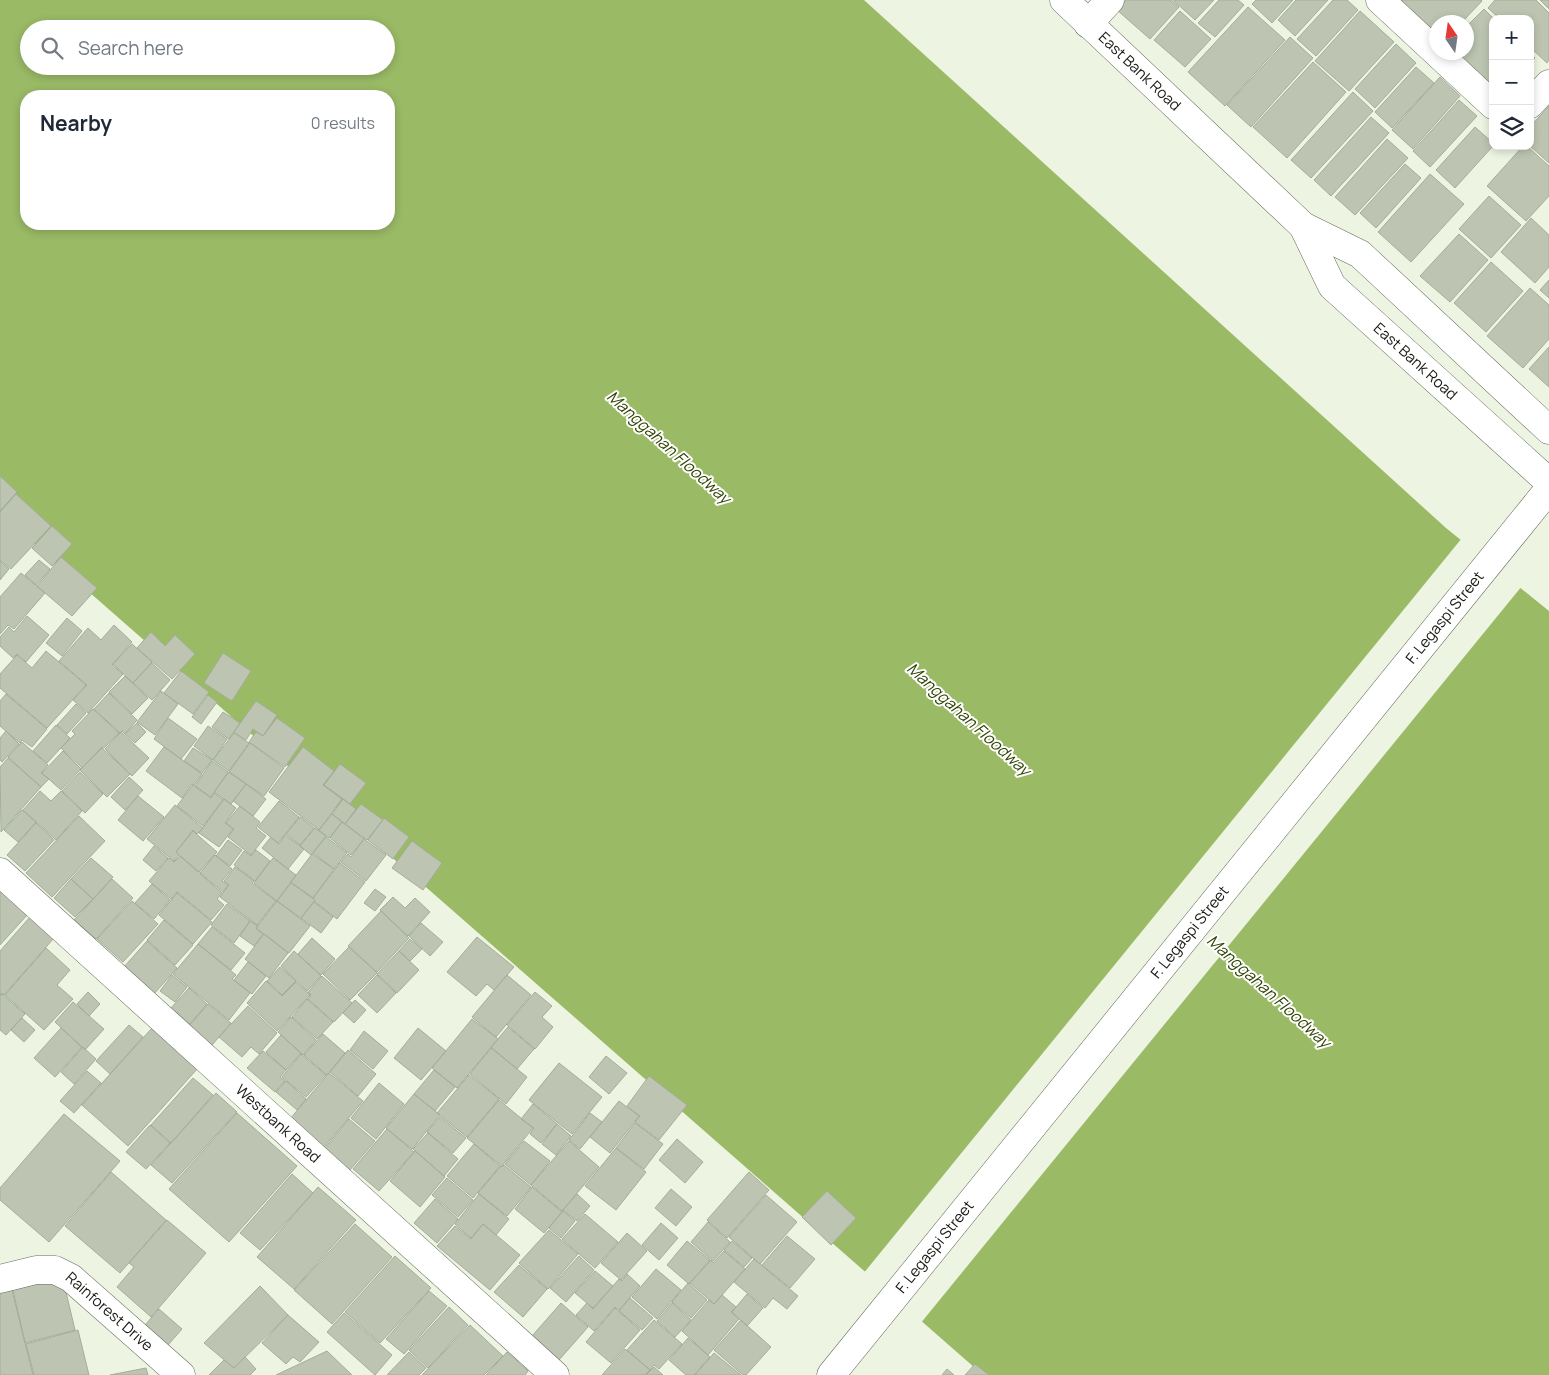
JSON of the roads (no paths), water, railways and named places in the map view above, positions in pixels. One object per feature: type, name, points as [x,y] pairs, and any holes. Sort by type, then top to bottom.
[{"type":"main road","name":"East Bank Road","points":[[1064,0],[1303,226],[1360,254],[1549,430]]},
{"type":"main road","points":[[1088,24],[1110,0]]},
{"type":"main road","points":[[1380,0],[1489,101]]},
{"type":"main road","points":[[1534,100],[1549,84]]},
{"type":"main road","name":"East Bank Road","points":[[1303,226],[1332,286],[1549,482]]},
{"type":"main road","name":"F. Legaspi Street","points":[[831,1375],[1549,489]]},
{"type":"main road","name":"Westbank Road","points":[[0,872],[555,1375]]},
{"type":"main road","name":"Rainforest Drive","points":[[0,1279],[36,1270],[55,1270],[71,1278],[181,1375]]},
{"type":"water","name":"Manggahan Floodway","points":[[0,0],[864,0],[1446,528],[1549,611],[1549,1375],[983,1375],[0,514]]}]
